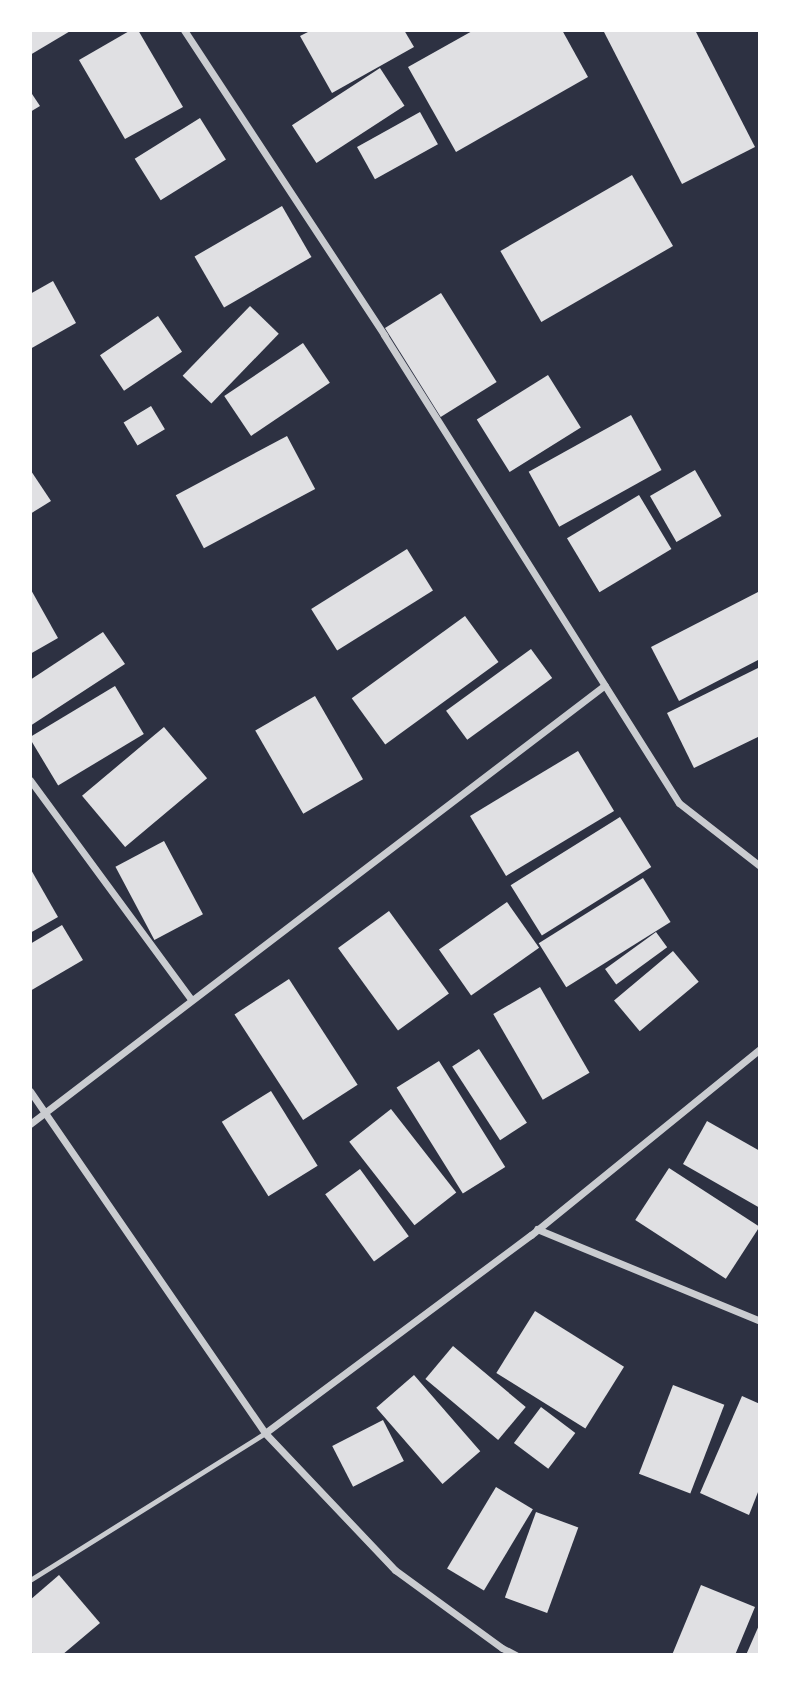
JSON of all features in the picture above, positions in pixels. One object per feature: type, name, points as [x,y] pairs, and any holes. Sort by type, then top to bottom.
[{"type":"street","points":[[184,30],[384,335],[680,803],[760,866]]},
{"type":"street","points":[[30,1124],[606,685]]},
{"type":"street","points":[[30,780],[191,999]]},
{"type":"street","points":[[265,1433],[537,1229],[760,1049]]},
{"type":"street","points":[[30,1091],[265,1433],[396,1570],[502,1648],[516,1655]]},
{"type":"street","points":[[537,1229],[760,1321]]},
{"type":"lane","points":[[30,1580],[265,1433]]},
{"type":"building","points":[[30,30],[72,30],[30,55]]},
{"type":"building","points":[[131,30],[138,30],[183,107],[125,139],[79,60]]},
{"type":"building","points":[[312,30],[404,30],[414,47],[332,93],[300,36]]},
{"type":"building","points":[[474,30],[562,30],[588,77],[456,152],[408,67]]},
{"type":"building","points":[[603,30],[695,30],[755,147],[682,184]]},
{"type":"building","points":[[380,68],[405,106],[316,163],[292,125]]},
{"type":"building","points":[[30,91],[40,106],[30,112]]},
{"type":"building","points":[[420,112],[438,144],[375,179],[357,147]]},
{"type":"building","points":[[200,118],[226,160],[161,200],[135,159]]},
{"type":"building","points":[[632,175],[673,246],[541,322],[500,251]]},
{"type":"building","points":[[282,206],[312,257],[224,308],[195,256]]},
{"type":"building","points":[[53,281],[76,323],[30,349],[30,294]]},
{"type":"building","points":[[441,293],[497,382],[441,417],[385,328]]},
{"type":"building","points":[[250,306],[279,334],[211,404],[183,376]]},
{"type":"building","points":[[158,316],[182,352],[124,391],[100,355]]},
{"type":"building","points":[[303,343],[330,383],[251,436],[224,396]]},
{"type":"building","points":[[548,375],[581,428],[510,472],[477,420]]},
{"type":"building","points":[[151,406],[165,429],[137,446],[124,422]]},
{"type":"building","points":[[631,415],[662,470],[559,527],[529,472]]},
{"type":"building","points":[[287,436],[315,489],[204,548],[176,495]]},
{"type":"building","points":[[695,470],[722,516],[676,542],[650,496]]},
{"type":"building","points":[[30,472],[51,501],[30,514]]},
{"type":"building","points":[[639,495],[671,549],[599,592],[567,538]]},
{"type":"building","points":[[407,549],[433,591],[337,650],[311,609]]},
{"type":"building","points":[[30,588],[58,638],[30,654]]},
{"type":"building","points":[[760,591],[760,659],[679,701],[651,647]]},
{"type":"building","points":[[465,616],[499,662],[385,744],[352,698]]},
{"type":"building","points":[[103,632],[125,664],[30,726],[30,680]]},
{"type":"building","points":[[531,649],[552,678],[467,740],[446,711]]},
{"type":"building","points":[[760,667],[760,736],[694,768],[667,713]]},
{"type":"building","points":[[115,686],[144,734],[58,786],[30,737]]},
{"type":"building","points":[[315,696],[363,779],[303,814],[255,730]]},
{"type":"building","points":[[164,727],[207,778],[125,847],[82,796]]},
{"type":"building","points":[[578,751],[614,811],[506,876],[470,816]]},
{"type":"building","points":[[620,817],[651,867],[542,935],[511,885]]},
{"type":"building","points":[[164,841],[203,914],[154,940],[115,867]]},
{"type":"building","points":[[30,868],[58,917],[30,933]]},
{"type":"building","points":[[643,878],[671,922],[566,987],[539,943]]},
{"type":"building","points":[[507,902],[539,948],[471,995],[439,950]]},
{"type":"building","points":[[389,911],[449,994],[398,1031],[338,948]]},
{"type":"building","points":[[62,925],[83,960],[30,991],[30,944]]},
{"type":"building","points":[[656,932],[667,947],[616,984],[605,969]]},
{"type":"building","points":[[673,951],[699,982],[640,1031],[614,1000]]},
{"type":"building","points":[[289,979],[358,1085],[303,1120],[234,1014]]},
{"type":"building","points":[[540,987],[590,1073],[543,1100],[493,1014]]},
{"type":"building","points":[[479,1049],[527,1123],[500,1140],[452,1066]]},
{"type":"building","points":[[439,1061],[505,1167],[463,1194],[397,1087]]},
{"type":"building","points":[[271,1091],[318,1166],[268,1196],[222,1122]]},
{"type":"building","points":[[391,1109],[456,1193],[414,1225],[349,1142]]},
{"type":"building","points":[[707,1121],[760,1151],[760,1208],[683,1164]]},
{"type":"building","points":[[669,1168],[760,1227],[726,1279],[635,1220]]},
{"type":"building","points":[[360,1169],[409,1236],[374,1261],[325,1194]]},
{"type":"building","points":[[535,1311],[624,1367],[585,1429],[496,1373]]},
{"type":"building","points":[[453,1346],[526,1407],[498,1440],[425,1379]]},
{"type":"building","points":[[414,1375],[480,1451],[443,1484],[376,1408]]},
{"type":"building","points":[[673,1385],[724,1405],[690,1493],[639,1474]]},
{"type":"building","points":[[742,1396],[760,1404],[760,1487],[749,1515],[700,1493]]},
{"type":"building","points":[[541,1407],[575,1433],[548,1469],[514,1443]]},
{"type":"building","points":[[383,1420],[404,1461],[353,1487],[332,1446]]},
{"type":"building","points":[[496,1487],[533,1509],[484,1591],[447,1568]]},
{"type":"building","points":[[536,1512],[578,1527],[547,1613],[505,1598]]},
{"type":"building","points":[[59,1575],[100,1623],[62,1655],[34,1655],[30,1650],[30,1600]]},
{"type":"building","points":[[701,1585],[755,1607],[735,1655],[672,1655]]},
{"type":"building","points":[[760,1623],[760,1655],[746,1655]]}]
